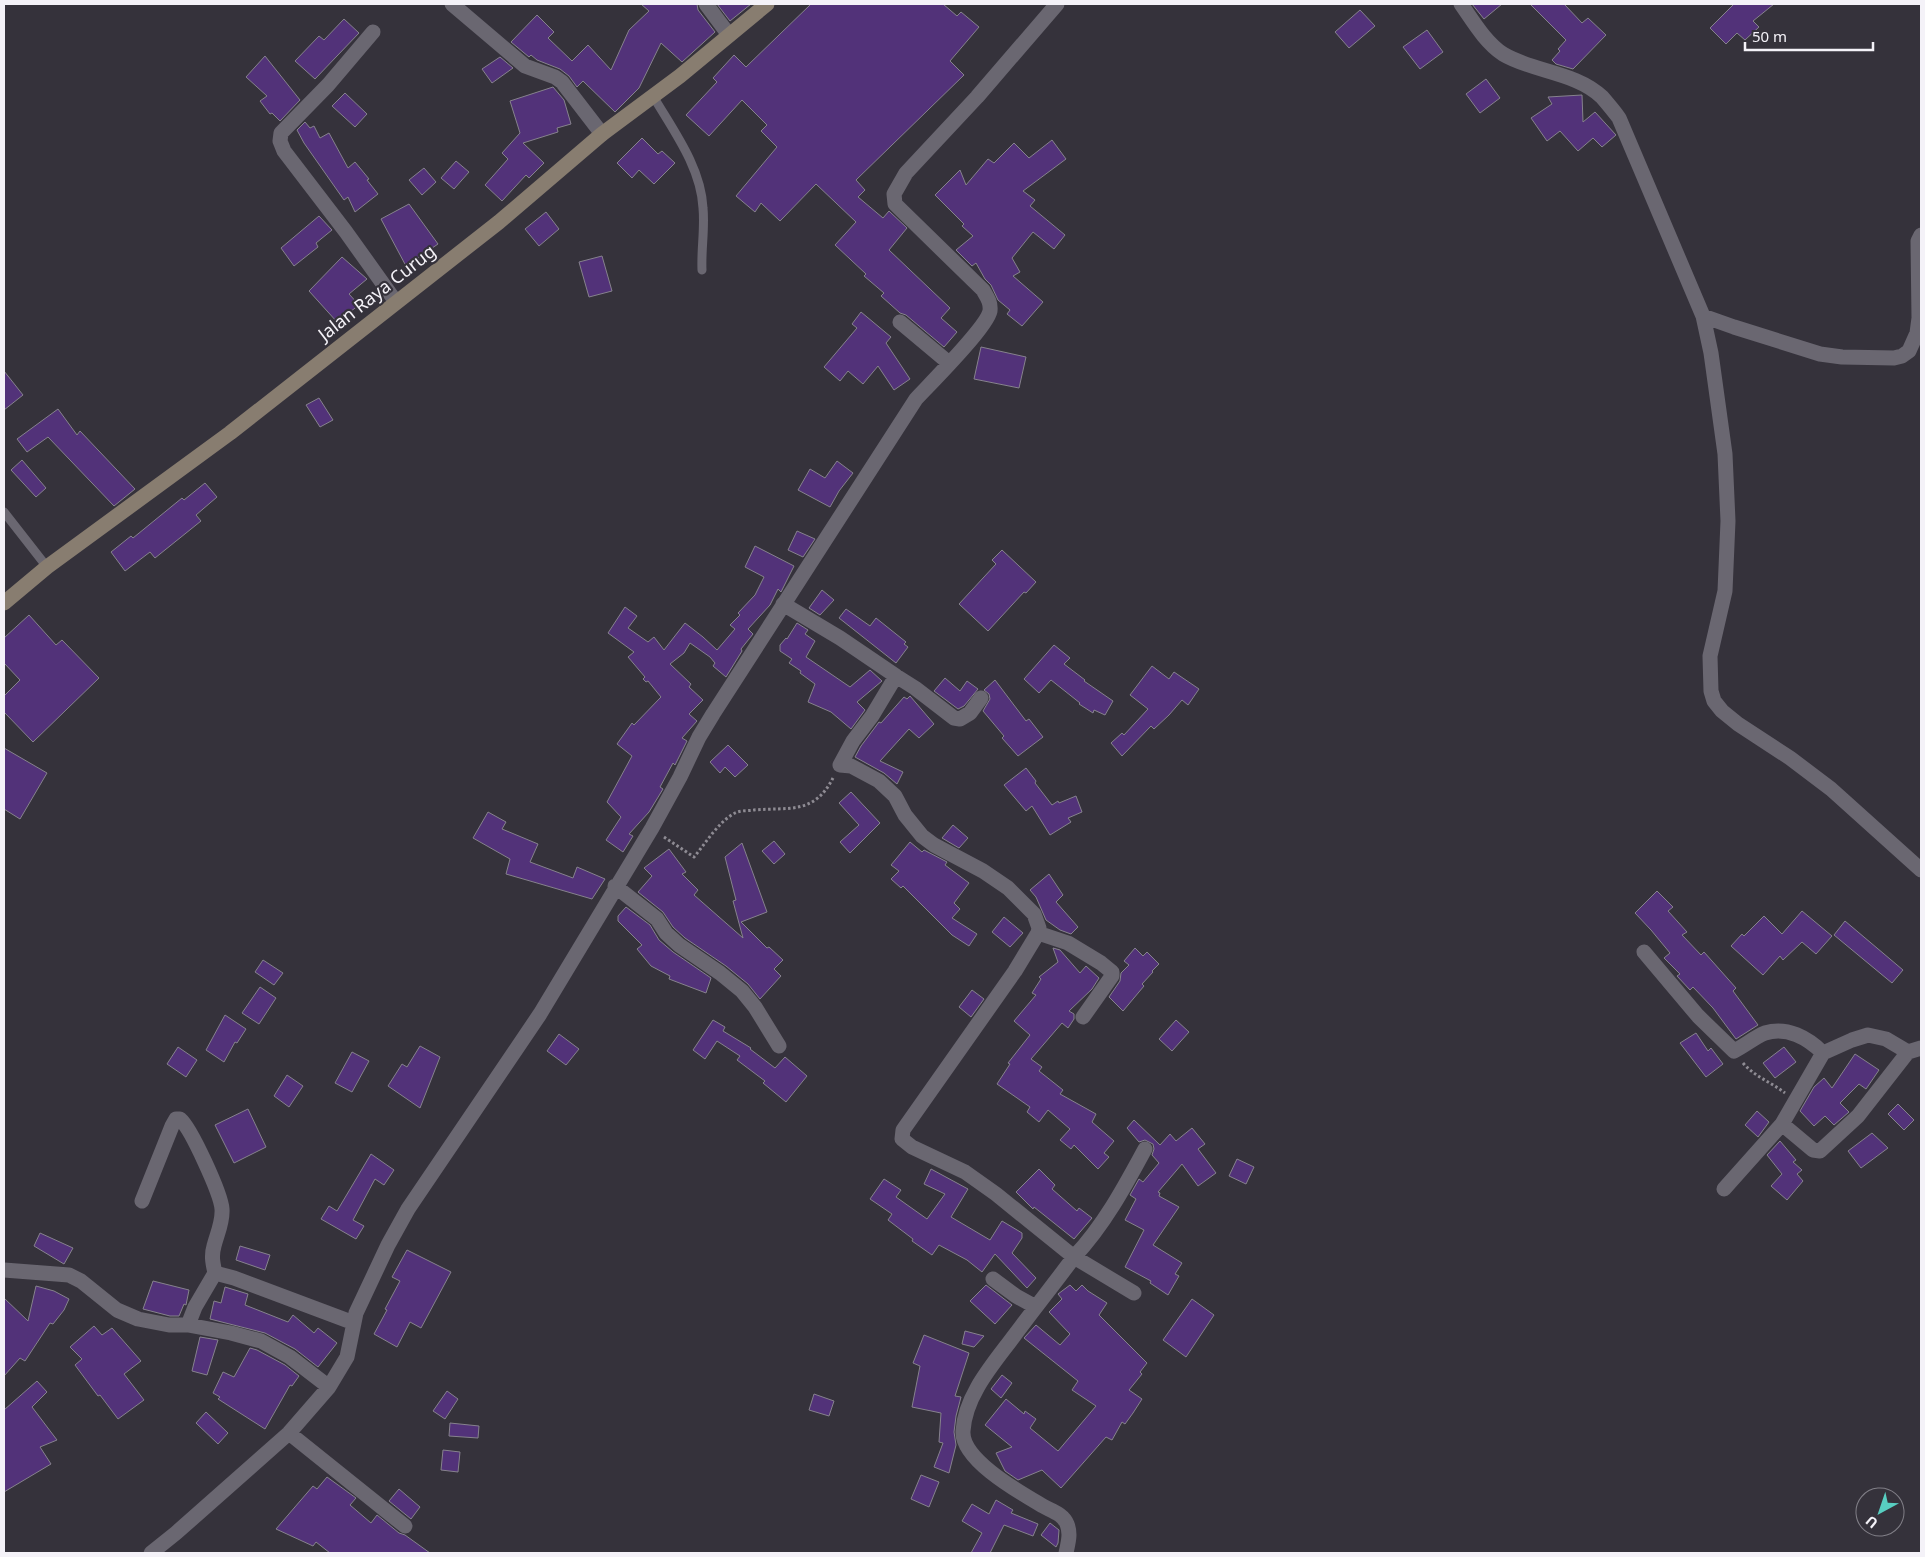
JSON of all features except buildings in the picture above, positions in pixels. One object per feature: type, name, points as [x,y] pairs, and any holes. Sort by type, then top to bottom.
[{"type":"street","points":[[452,4],[525,66],[559,79],[602,134]]},
{"type":"street","points":[[706,4],[729,35]]},
{"type":"street","name":"Jalan Raya Curug","points":[[4,603],[47,566],[230,433],[499,222],[602,134],[680,76],[767,4]]},
{"type":"street","points":[[151,1553],[176,1534],[289,1433],[329,1387],[347,1357],[356,1313],[375,1271],[408,1209],[540,1014],[615,886],[652,828],[699,737],[916,399],[942,373],[990,313],[990,302],[972,278],[895,204],[894,194],[906,173],[978,98],[1057,4]]},
{"type":"street","points":[[1461,4],[1486,39],[1502,53],[1522,63],[1587,87],[1601,97],[1619,118],[1703,316],[1711,353],[1725,454],[1728,521],[1725,591],[1710,656],[1711,691],[1714,701],[1722,711],[1738,724],[1790,758],[1831,790],[1921,870]]},
{"type":"street","points":[[373,32],[328,85],[281,133],[280,141],[284,151],[346,232],[396,302]]},
{"type":"street","points":[[1703,316],[1820,354],[1842,358],[1894,358],[1915,353],[1919,318],[1918,241],[1921,236]]},
{"type":"street","points":[[900,322],[949,363]]},
{"type":"street","points":[[783,604],[840,638],[954,718],[960,720],[970,713],[981,698]]},
{"type":"street","points":[[896,676],[872,716],[853,741],[840,766],[851,766],[879,782],[895,796],[905,815],[922,836],[934,845],[983,871],[1008,888],[1034,914],[1039,928],[1038,933],[1015,971],[903,1130],[902,1139],[912,1147],[970,1176],[1074,1257],[1134,1293]]},
{"type":"street","points":[[615,886],[658,919],[666,933],[679,945],[720,973],[742,991],[755,1007],[779,1046]]},
{"type":"street","points":[[1038,933],[1068,943],[1112,972],[1112,976],[1083,1016]]},
{"type":"street","points":[[1644,952],[1698,1016],[1734,1052],[1766,1033],[1780,1031],[1799,1035],[1813,1043],[1823,1053]]},
{"type":"street","points":[[1724,1189],[1782,1124],[1823,1053],[1868,1035],[1886,1039],[1915,1050],[1858,1116],[1824,1150],[1816,1152],[1782,1124]]},
{"type":"street","points":[[142,1201],[172,1126],[176,1119],[180,1119],[192,1137],[222,1208],[220,1226],[213,1248],[212,1259],[215,1273],[195,1307],[188,1325]]},
{"type":"street","points":[[1066,1553],[1070,1537],[1064,1518],[988,1470],[967,1449],[962,1432],[972,1398],[979,1383],[1074,1257],[1089,1241],[1118,1200],[1145,1149]]},
{"type":"street","points":[[4,1270],[69,1275],[81,1281],[117,1310],[138,1319],[169,1325],[188,1325],[232,1333],[261,1341],[290,1357],[329,1387]]},
{"type":"street","points":[[215,1273],[234,1278],[354,1323]]},
{"type":"street","points":[[993,1279],[1016,1296],[1036,1307]]},
{"type":"street","points":[[289,1433],[406,1526]]},
{"type":"lane","points":[[654,96],[681,143],[696,178],[703,206],[702,270]]},
{"type":"lane","points":[[4,512],[47,566]]},
{"type":"path","points":[[652,828],[694,858],[723,821],[737,812],[793,809],[810,804],[829,787],[840,766]]},
{"type":"path","points":[[1734,1052],[1747,1068],[1760,1079],[1774,1085],[1795,1101]]}]
